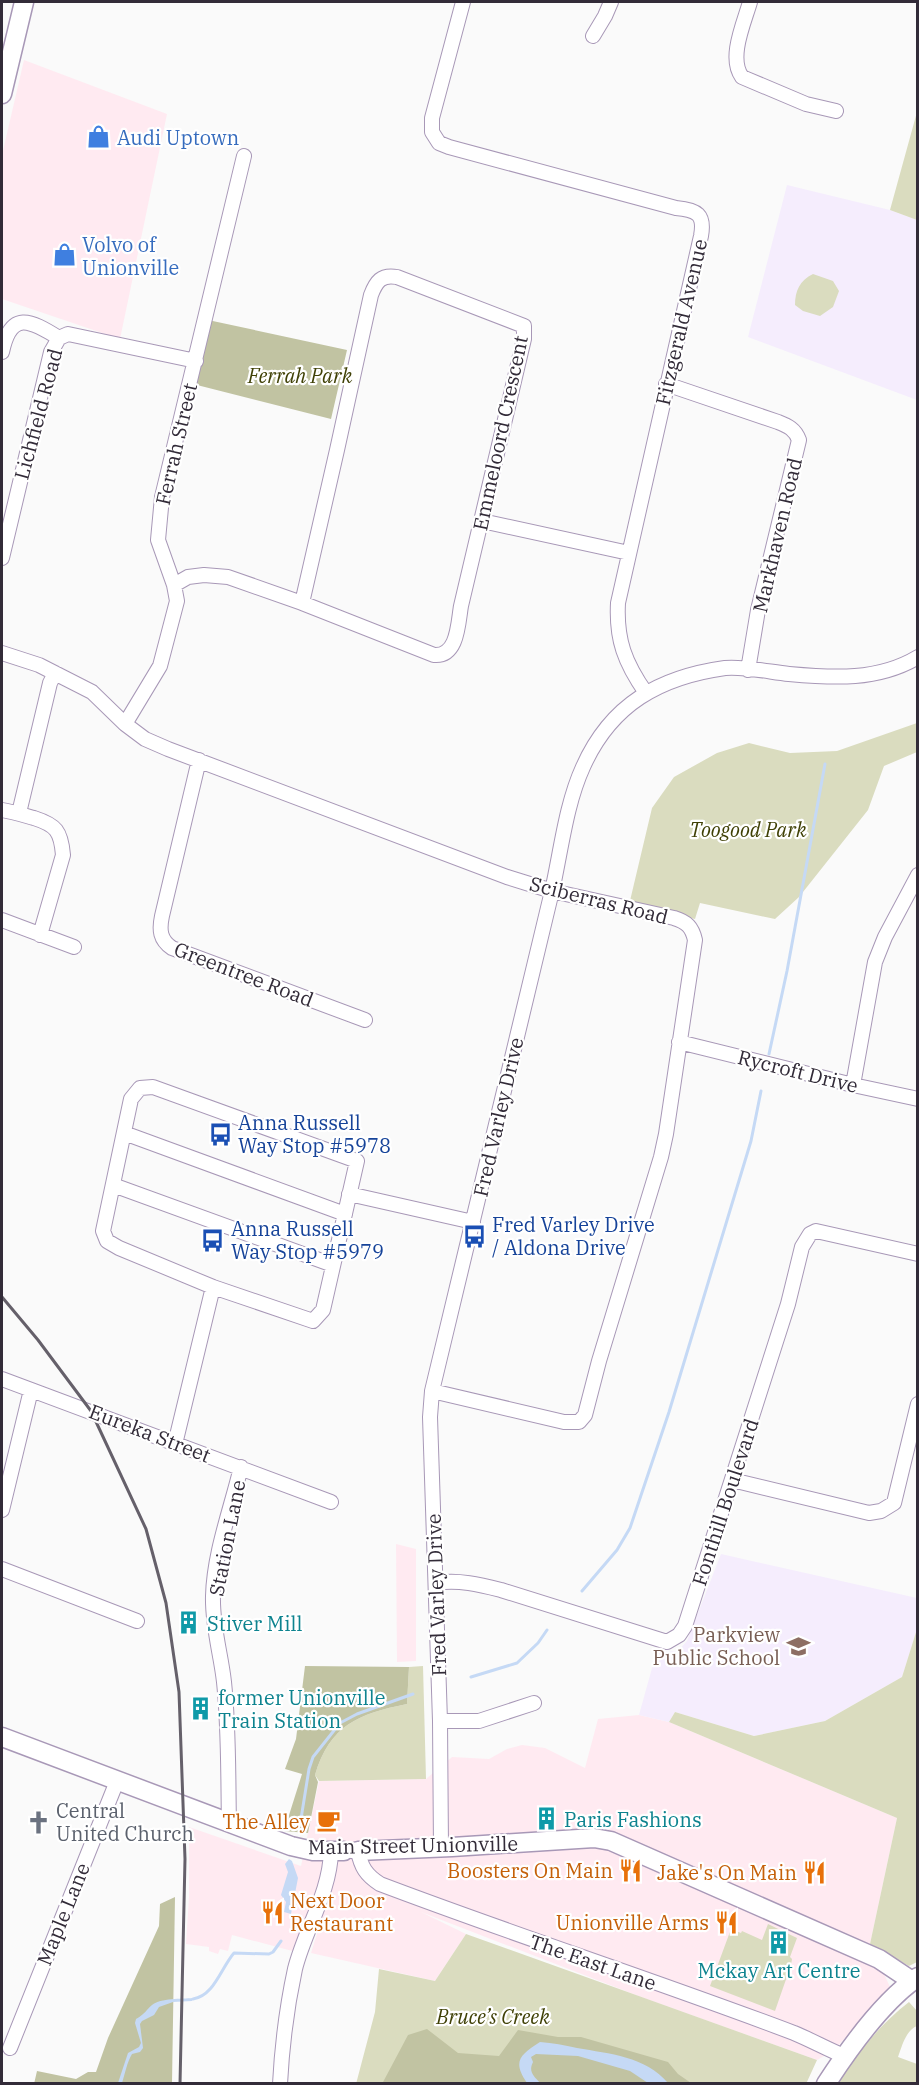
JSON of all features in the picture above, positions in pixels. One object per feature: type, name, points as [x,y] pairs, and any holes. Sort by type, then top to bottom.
[{"type":"main road","points":[[2,94],[24,2]]},
{"type":"main road","name":"Main Street Unionville","points":[[2,1737],[230,1824],[303,1849],[344,1851],[441,1848],[594,1838],[611,1841],[879,1959],[916,1982]]},
{"type":"main road","points":[[826,2084],[844,2056],[880,2014],[916,1982]]},
{"type":"street","name":"Fitzgerald Avenue","points":[[463,2],[432,118],[432,132],[439,142],[495,160],[676,208],[690,209],[699,215],[702,228],[622,583],[617,622],[626,663],[646,693]]},
{"type":"street","points":[[592,36],[611,2]]},
{"type":"street","points":[[750,2],[736,55],[737,70],[742,77],[806,104],[836,111]]},
{"type":"street","name":"Ferrah Street","points":[[125,724],[160,666],[177,601],[174,585],[158,540],[162,497],[244,156]]},
{"type":"street","name":"Emmeloord Crescent","points":[[174,585],[188,577],[204,575],[228,577],[302,603],[434,655],[441,656],[446,653],[455,638],[524,339],[524,326],[397,277],[389,275],[378,281],[371,295],[302,603]]},
{"type":"street","points":[[2,352],[8,330],[15,323],[24,322],[36,325],[59,338]]},
{"type":"street","name":"Lichfield Road","points":[[2,558],[51,352],[59,338],[68,334],[196,361]]},
{"type":"street","name":"Markhaven Road","points":[[666,384],[778,422],[796,433],[799,440],[758,610],[748,670]]},
{"type":"street","points":[[2,495],[16,499]]},
{"type":"street","points":[[482,520],[629,553]]},
{"type":"street","name":"Sciberras Road","points":[[2,653],[39,665],[92,692],[125,724],[145,739],[168,749],[507,877],[552,891],[685,921],[693,930],[695,940],[661,1157],[599,1361],[585,1415],[579,1422],[564,1422],[432,1391]]},
{"type":"street","name":"Fred Varley Drive","points":[[441,1848],[437,1583],[430,1418],[432,1391],[565,831],[583,767],[608,726],[633,702],[665,683],[701,671],[727,668],[840,678],[882,672],[918,657]]},
{"type":"street","points":[[19,813],[50,683],[55,673]]},
{"type":"street","name":"Greentree Road","points":[[199,760],[162,916],[161,937],[172,948],[365,1020]]},
{"type":"street","points":[[2,810],[48,822],[62,842],[63,855],[40,934]]},
{"type":"street","points":[[853,1085],[875,962],[885,937],[918,875]]},
{"type":"street","points":[[2,920],[74,947]]},
{"type":"street","name":"Rycroft Drive","points":[[679,1042],[918,1099]]},
{"type":"street","points":[[153,1087],[357,1161],[323,1310],[313,1321],[213,1287],[106,1241],[103,1231],[113,1185],[131,1099],[140,1088],[153,1087]]},
{"type":"street","points":[[124,1133],[345,1214]]},
{"type":"street","points":[[113,1185],[333,1264]]},
{"type":"street","points":[[349,1194],[473,1222]]},
{"type":"street","name":"Fonthill Boulevard","points":[[437,1583],[491,1588],[667,1642],[679,1635],[685,1626],[788,1304],[802,1247],[810,1234],[816,1231],[827,1232],[918,1254]]},
{"type":"street","points":[[175,1444],[213,1287]]},
{"type":"street","name":"Eureka Street","points":[[2,1379],[331,1502]]},
{"type":"street","points":[[2,1509],[31,1390]]},
{"type":"street","points":[[732,1480],[869,1513],[881,1511],[894,1503],[918,1404]]},
{"type":"street","name":"Station Lane","points":[[230,1824],[224,1681],[214,1618],[213,1596],[219,1554],[241,1467]]},
{"type":"street","points":[[2,1569],[137,1621]]},
{"type":"street","points":[[440,1720],[479,1721],[534,1703]]},
{"type":"street","name":"Maple Lane","points":[[10,2048],[117,1780]]},
{"type":"street","points":[[280,2084],[281,2058],[296,1968],[330,1873],[344,1851]]},
{"type":"street","name":"The East Lane","points":[[344,1851],[361,1864],[368,1876],[380,1884],[505,1931],[753,2018],[844,2056]]},
{"type":"shaded area","points":[[24,60],[167,114],[120,339],[2,299],[2,155]]},
{"type":"shaded area","points":[[787,185],[890,210],[917,220],[917,400],[748,337]]},
{"type":"shaded area","points":[[396,1544],[416,1549],[416,1661],[397,1662]]},
{"type":"shaded area","name":"Parkview Public School","points":[[721,1554],[917,1598],[917,1629],[902,1677],[825,1721],[754,1736],[675,1712],[669,1722],[639,1715],[657,1650],[678,1651],[687,1641]]},
{"type":"shaded area","points":[[639,1715],[669,1722],[897,1818],[870,1944],[891,1989],[833,2051],[817,2060],[641,1997],[421,1912],[466,1934],[435,1981],[311,1953],[334,1879],[296,1952],[232,1935],[228,1951],[220,1949],[218,1954],[209,1951],[209,1947],[186,1944],[189,1827],[301,1866],[319,1781],[426,1779],[452,1757],[489,1759],[507,1749],[522,1745],[545,1748],[585,1768],[598,1719]]},
{"type":"green space","points":[[917,112],[917,220],[890,210]]},
{"type":"green space","points":[[813,274],[833,281],[839,291],[833,307],[820,316],[803,311],[795,305],[799,287]]},
{"type":"green space","name":"Ferrah Park","points":[[208,320],[347,350],[331,419],[193,384]]},
{"type":"green space","name":"Toogood Park","points":[[917,723],[917,752],[884,766],[868,810],[799,897],[775,919],[700,903],[695,919],[629,905],[652,808],[674,777],[717,753],[749,743],[790,753],[837,751]]},
{"type":"green space","points":[[917,1629],[917,1962],[909,1966],[870,1944],[897,1818],[669,1722],[675,1712],[754,1736],[825,1721],[902,1677]]},
{"type":"green space","points":[[305,1666],[409,1667],[407,1704],[374,1712],[348,1724],[329,1744],[315,1775],[318,1782],[308,1833],[284,1831],[302,1774],[285,1769],[296,1739]]},
{"type":"green space","points":[[423,1666],[426,1779],[319,1781],[315,1775],[321,1758],[338,1733],[348,1724],[374,1712],[407,1704],[409,1667]]},
{"type":"green space","points":[[175,1897],[172,2083],[34,2084],[37,2071],[76,2079],[88,2072],[96,2072],[108,2038],[159,1926],[160,1904]]},
{"type":"green space","points":[[768,1924],[797,1938],[790,1957],[791,1965],[775,2011],[710,1986],[731,1929],[762,1940]]},
{"type":"green space","name":"Bruce’s Creek","points":[[466,1934],[817,2060],[806,2084],[356,2084],[375,2012],[379,1969],[435,1981]]},
{"type":"green space","points":[[909,2002],[917,2011],[917,2026],[907,2035],[898,2057],[917,2064],[917,2083],[836,2084],[870,2040]]},
{"type":"green space","points":[[427,2029],[458,2053],[499,2056],[518,2030],[558,2037],[581,2037],[668,2062],[678,2074],[691,2083],[382,2084],[408,2035]]},
{"type":"water","points":[[289,1859],[292,1861],[298,1878],[291,1914],[284,1912],[286,1902],[281,1895],[288,1872],[285,1864]]},
{"type":"water","points":[[193,1998],[192,2001],[173,2002],[159,2007],[154,2015],[142,2021],[140,2024],[143,2048],[140,2052],[132,2054],[122,2083],[118,2083],[128,2053],[139,2047],[141,2043],[136,2019],[152,2005],[161,2001]]},
{"type":"water","points":[[540,2042],[626,2058],[649,2067],[668,2083],[648,2083],[630,2071],[578,2056],[536,2054],[531,2057],[533,2062],[531,2071],[540,2083],[527,2083],[520,2069],[520,2059]]},
{"type":"waterway","points":[[769,1054],[787,971],[825,764]]},
{"type":"waterway","points":[[582,1591],[617,1550],[630,1528],[669,1412],[751,1141],[761,1091]]},
{"type":"waterway","points":[[471,1677],[517,1663],[538,1643],[547,1630]]},
{"type":"waterway","points":[[300,1825],[313,1757],[340,1723],[357,1714],[413,1694]]},
{"type":"waterway","points":[[193,1999],[200,1997],[212,1987],[234,1953],[269,1954],[281,1941]]},
{"type":"railway","points":[[2,1297],[38,1340],[91,1411],[146,1529],[166,1603],[179,1692],[185,1859],[180,2084]]},
{"type":"place","name":"Audi Uptown","points":[[99,137]]},
{"type":"place","name":"Volvo of Unionville","points":[[64,255]]},
{"type":"place","name":"Anna Russell Way Stop #5978","points":[[220,1134]]},
{"type":"place","name":"Fred Varley Drive / Aldona Drive","points":[[474,1236]]},
{"type":"place","name":"Anna Russell Way Stop #5979","points":[[213,1240]]},
{"type":"place","name":"Stiver Mill","points":[[189,1623]]},
{"type":"place","name":"Parkview Public School","points":[[798,1646]]},
{"type":"place","name":"former Unionville Train Station","points":[[200,1709]]},
{"type":"place","name":"Paris Fashions","points":[[546,1819]]},
{"type":"place","name":"The Alley","points":[[328,1821]]},
{"type":"place","name":"Central United Church","points":[[38,1822]]},
{"type":"place","name":"Boosters On Main","points":[[631,1870]]},
{"type":"place","name":"Jake's On Main","points":[[815,1872]]},
{"type":"place","name":"Next Door Restaurant","points":[[272,1912]]},
{"type":"place","name":"Unionville Arms","points":[[727,1922]]},
{"type":"place","name":"Mckay Art Centre","points":[[779,1943]]}]
